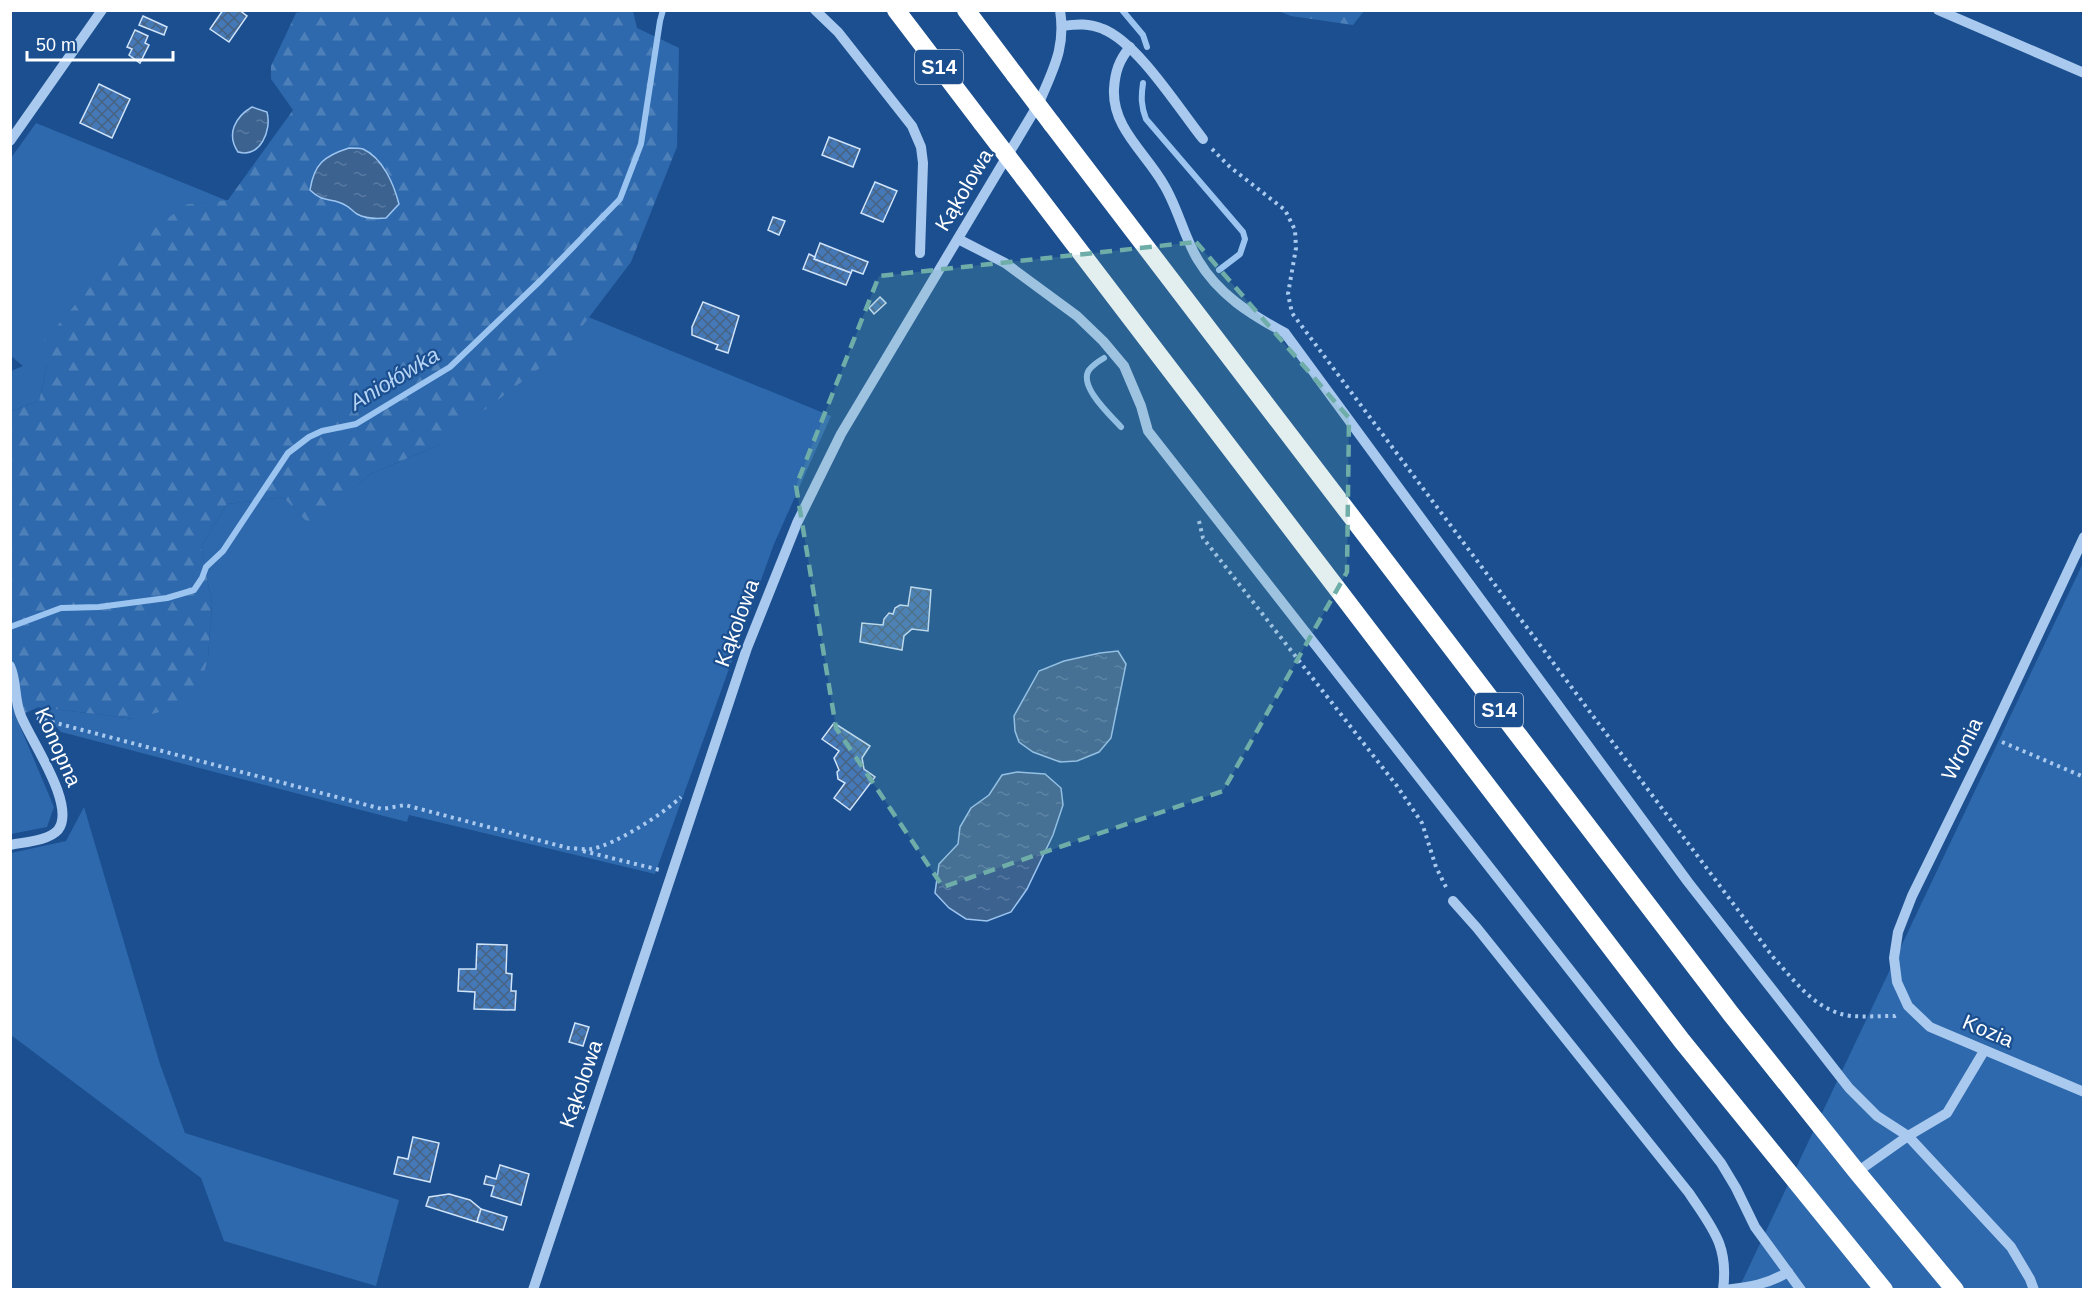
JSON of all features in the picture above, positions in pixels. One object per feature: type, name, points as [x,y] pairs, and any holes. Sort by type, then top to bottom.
[{"type":"highway","name":"S14","points":[[896,10],[1682,1041],[1884,1290]]},
{"type":"highway","name":"S14","points":[[966,10],[1731,1014],[1857,1173],[1955,1290]]},
{"type":"street","points":[[10,141],[102,10]]},
{"type":"street","points":[[815,10],[838,32],[912,126],[921,147],[924,163],[920,253]]},
{"type":"street","name":"Kąkolowa","points":[[533,1290],[747,648],[797,523],[842,434],[1039,103],[1059,55],[1062,26],[1060,10]]},
{"type":"street","points":[[1938,10],[2084,73]]},
{"type":"street","points":[[1062,26],[1084,23],[1103,28],[1122,39],[1203,140]]},
{"type":"street","points":[[1130,47],[1120,59],[1115,79],[1116,110],[1122,126],[1164,184],[1198,260],[1216,284],[1246,312],[1285,333],[1688,882],[1849,1088],[1877,1116],[1908,1136],[2011,1247],[2034,1290]]},
{"type":"street","points":[[958,239],[1005,263],[1077,316],[1103,341],[1124,366],[1141,406],[1148,431],[1721,1162],[1755,1227],[1801,1290]]},
{"type":"street","name":"Wronia","points":[[1897,982],[1894,958],[1898,932],[1912,896],[2084,537]]},
{"type":"street","name":"Konopna","points":[[10,666],[20,714],[62,800],[63,816],[57,831],[49,837],[10,845]]},
{"type":"street","points":[[1453,901],[1689,1193],[1717,1235],[1726,1268],[1724,1290],[1772,1282],[1788,1272]]},
{"type":"street","name":"Kozia","points":[[1897,982],[1908,1006],[1930,1027],[2084,1092]]},
{"type":"street","points":[[1857,1173],[1908,1136],[1947,1113],[1984,1051]]},
{"type":"path","points":[[1203,140],[1230,167],[1285,210],[1295,230],[1296,248],[1288,294],[1292,313],[1773,957],[1807,995],[1826,1009],[1851,1016],[1894,1016],[1908,1006]]},
{"type":"path","points":[[1197,516],[1203,538],[1397,786],[1422,823],[1436,867],[1453,901]]},
{"type":"path","points":[[20,714],[382,809],[405,805],[672,873]]},
{"type":"path","points":[[1990,737],[2084,777]]},
{"type":"path","points":[[567,848],[588,850],[616,839],[655,818],[704,777]]},
{"type":"highlighted area","points":[[1196,242],[1349,418],[1347,572],[1223,791],[943,887],[836,728],[796,486],[879,276]]},
{"type":"green space","points":[[307,10],[633,11],[637,28],[679,48],[677,147],[631,262],[565,349],[437,446],[370,474],[311,526],[283,497],[227,504],[201,547],[212,604],[208,658],[196,702],[134,719],[39,707],[11,719],[11,411],[39,401],[47,365],[38,348],[117,256],[187,204],[228,200],[293,110],[271,79],[271,66],[296,13]]},
{"type":"green space","points":[[1364,10],[1353,25],[1291,16],[1278,11]]},
{"type":"green space","points":[[36,123],[228,201],[187,204],[47,365],[39,401],[11,411],[11,371],[23,366],[11,356],[11,158]]},
{"type":"green space","points":[[586,316],[831,416],[774,544],[655,874],[409,815],[407,822],[61,732],[39,707],[134,719],[208,658],[212,604],[201,547],[227,504],[283,497],[311,525],[370,474],[437,446]]},
{"type":"green space","points":[[2083,563],[2083,1289],[1738,1290]]},
{"type":"green space","points":[[16,717],[54,807],[47,827],[11,834],[10,719]]},
{"type":"green space","points":[[84,807],[160,1064],[185,1133],[399,1200],[376,1286],[224,1241],[201,1178],[11,1035],[11,853],[66,841]]},
{"type":"water","points":[[252,107],[267,112],[266,135],[253,151],[238,152],[233,139],[234,126]]},
{"type":"water","points":[[349,148],[363,149],[370,153],[387,173],[399,204],[386,218],[360,216],[347,206],[324,199],[310,190],[314,174],[322,162],[333,154]]},
{"type":"water","points":[[1118,651],[1126,664],[1111,738],[1099,752],[1077,761],[1060,762],[1033,752],[1019,742],[1015,731],[1014,716],[1039,671],[1064,661]]},
{"type":"water","points":[[1017,772],[1045,774],[1061,788],[1063,805],[1053,835],[1027,889],[1011,912],[987,921],[966,919],[949,908],[935,893],[939,864],[958,844],[960,827],[971,808],[989,795],[1002,775]]},
{"type":"building","points":[[223,10],[239,10],[247,16],[229,42],[210,29]]},
{"type":"building","points":[[143,16],[167,27],[164,35],[139,25]]},
{"type":"building","points":[[135,30],[148,36],[145,43],[149,45],[140,63],[129,55],[132,49],[127,47]]},
{"type":"building","points":[[99,84],[130,99],[112,138],[80,123]]},
{"type":"building","points":[[829,137],[860,149],[853,167],[822,155]]},
{"type":"building","points":[[875,182],[897,191],[883,222],[861,213]]},
{"type":"building","points":[[773,217],[785,221],[779,235],[768,230]]},
{"type":"building","points":[[820,243],[868,262],[863,274],[852,270],[851,273],[814,259]]},
{"type":"building","points":[[809,254],[815,257],[814,259],[851,273],[846,285],[803,269]]},
{"type":"building","points":[[880,297],[886,303],[874,314],[869,308]]},
{"type":"building","points":[[703,302],[739,316],[728,353],[716,349],[718,345],[692,335],[692,327]]},
{"type":"building","points":[[911,587],[931,590],[928,631],[912,629],[904,636],[902,650],[860,642],[862,623],[883,625],[884,619],[889,613],[893,614],[895,608],[900,605],[908,606]]},
{"type":"building","points":[[834,723],[870,746],[862,758],[864,769],[875,777],[850,810],[834,798],[845,783],[838,779],[839,770],[834,758],[839,751],[822,739]]},
{"type":"building","points":[[477,944],[507,945],[506,973],[512,974],[511,991],[516,991],[515,1010],[474,1009],[475,992],[458,991],[459,969],[476,969]]},
{"type":"building","points":[[575,1023],[589,1027],[583,1046],[569,1042]]},
{"type":"building","points":[[413,1137],[439,1143],[430,1182],[394,1174],[398,1157],[408,1159]]},
{"type":"building","points":[[500,1165],[529,1174],[521,1205],[491,1196],[494,1186],[484,1184],[486,1176],[496,1179]]},
{"type":"building","points":[[449,1194],[470,1200],[481,1209],[477,1222],[426,1206],[429,1197]]},
{"type":"building","points":[[481,1209],[507,1217],[503,1230],[477,1222]]},
{"type":"waterway","name":"Aniołówka","points":[[10,627],[61,608],[99,607],[167,598],[194,590],[206,567],[223,551],[288,453],[309,437],[322,431],[356,424],[450,367],[541,280],[620,199],[641,144],[663,10]]},
{"type":"waterway","points":[[1122,10],[1143,35],[1147,47]]},
{"type":"waterway","points":[[1143,83],[1142,101],[1146,119],[1243,232],[1245,239],[1240,254],[1219,270]]},
{"type":"waterway","points":[[1104,358],[1089,370],[1088,384],[1097,400],[1121,427]]}]
